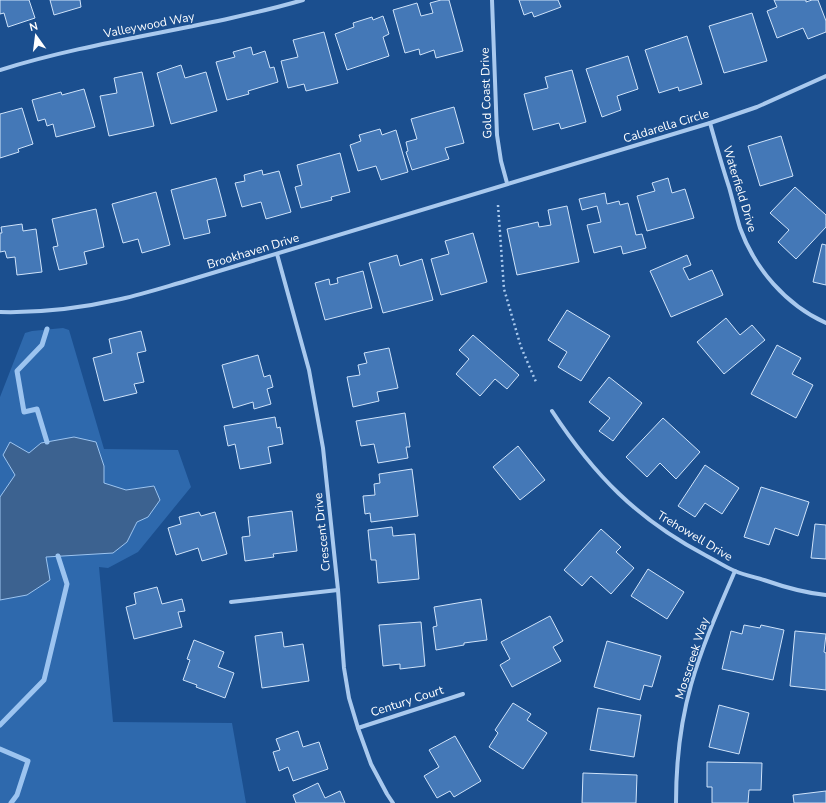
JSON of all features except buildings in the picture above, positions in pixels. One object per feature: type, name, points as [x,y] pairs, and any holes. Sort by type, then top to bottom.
[{"type":"street","name":"Valleywood Way","points":[[0,70],[68,51],[199,26],[268,10],[303,0]]},
{"type":"street","name":"Gold Coast Drive","points":[[492,0],[497,135],[501,161],[507,183]]},
{"type":"street","name":"Caldarella Circle","points":[[507,183],[710,123],[757,106],[826,76]]},
{"type":"street","name":"Waterfield Drive","points":[[710,123],[741,228],[751,251],[763,272],[780,292],[826,322]]},
{"type":"street","name":"Brookhaven Drive","points":[[0,312],[71,308],[122,299],[277,254],[507,183]]},
{"type":"street","name":"Crescent Drive","points":[[277,254],[309,370],[322,440],[338,590],[344,668],[349,698],[371,764],[393,803]]},
{"type":"street","name":"Trehowell Drive","points":[[552,410],[572,441],[593,467],[619,495],[650,522],[684,544],[735,571],[783,586],[826,595]]},
{"type":"street","name":"Mosscreek Way","points":[[676,803],[676,768],[682,723],[691,685],[705,643],[735,571]]},
{"type":"street","points":[[231,602],[338,590]]},
{"type":"street","name":"Century Court","points":[[358,728],[463,694]]},
{"type":"path","points":[[498,205],[504,289],[521,347],[536,382]]},
{"type":"shaded area","points":[[63,328],[69,330],[104,449],[178,450],[191,487],[138,552],[108,568],[99,567],[113,722],[232,723],[246,803],[0,803],[0,397],[25,333]]},
{"type":"shaded area","points":[[74,437],[96,442],[104,466],[104,483],[126,490],[154,486],[160,500],[148,517],[137,522],[127,542],[113,553],[46,557],[50,580],[27,595],[0,600],[0,497],[15,475],[3,455],[10,442],[29,453],[41,443]]},
{"type":"waterway","points":[[47,329],[42,345],[17,371],[24,412],[37,409],[47,442]]},
{"type":"waterway","points":[[0,725],[44,680],[67,584],[58,556]]},
{"type":"waterway","points":[[0,749],[28,761],[17,795],[11,803]]}]
